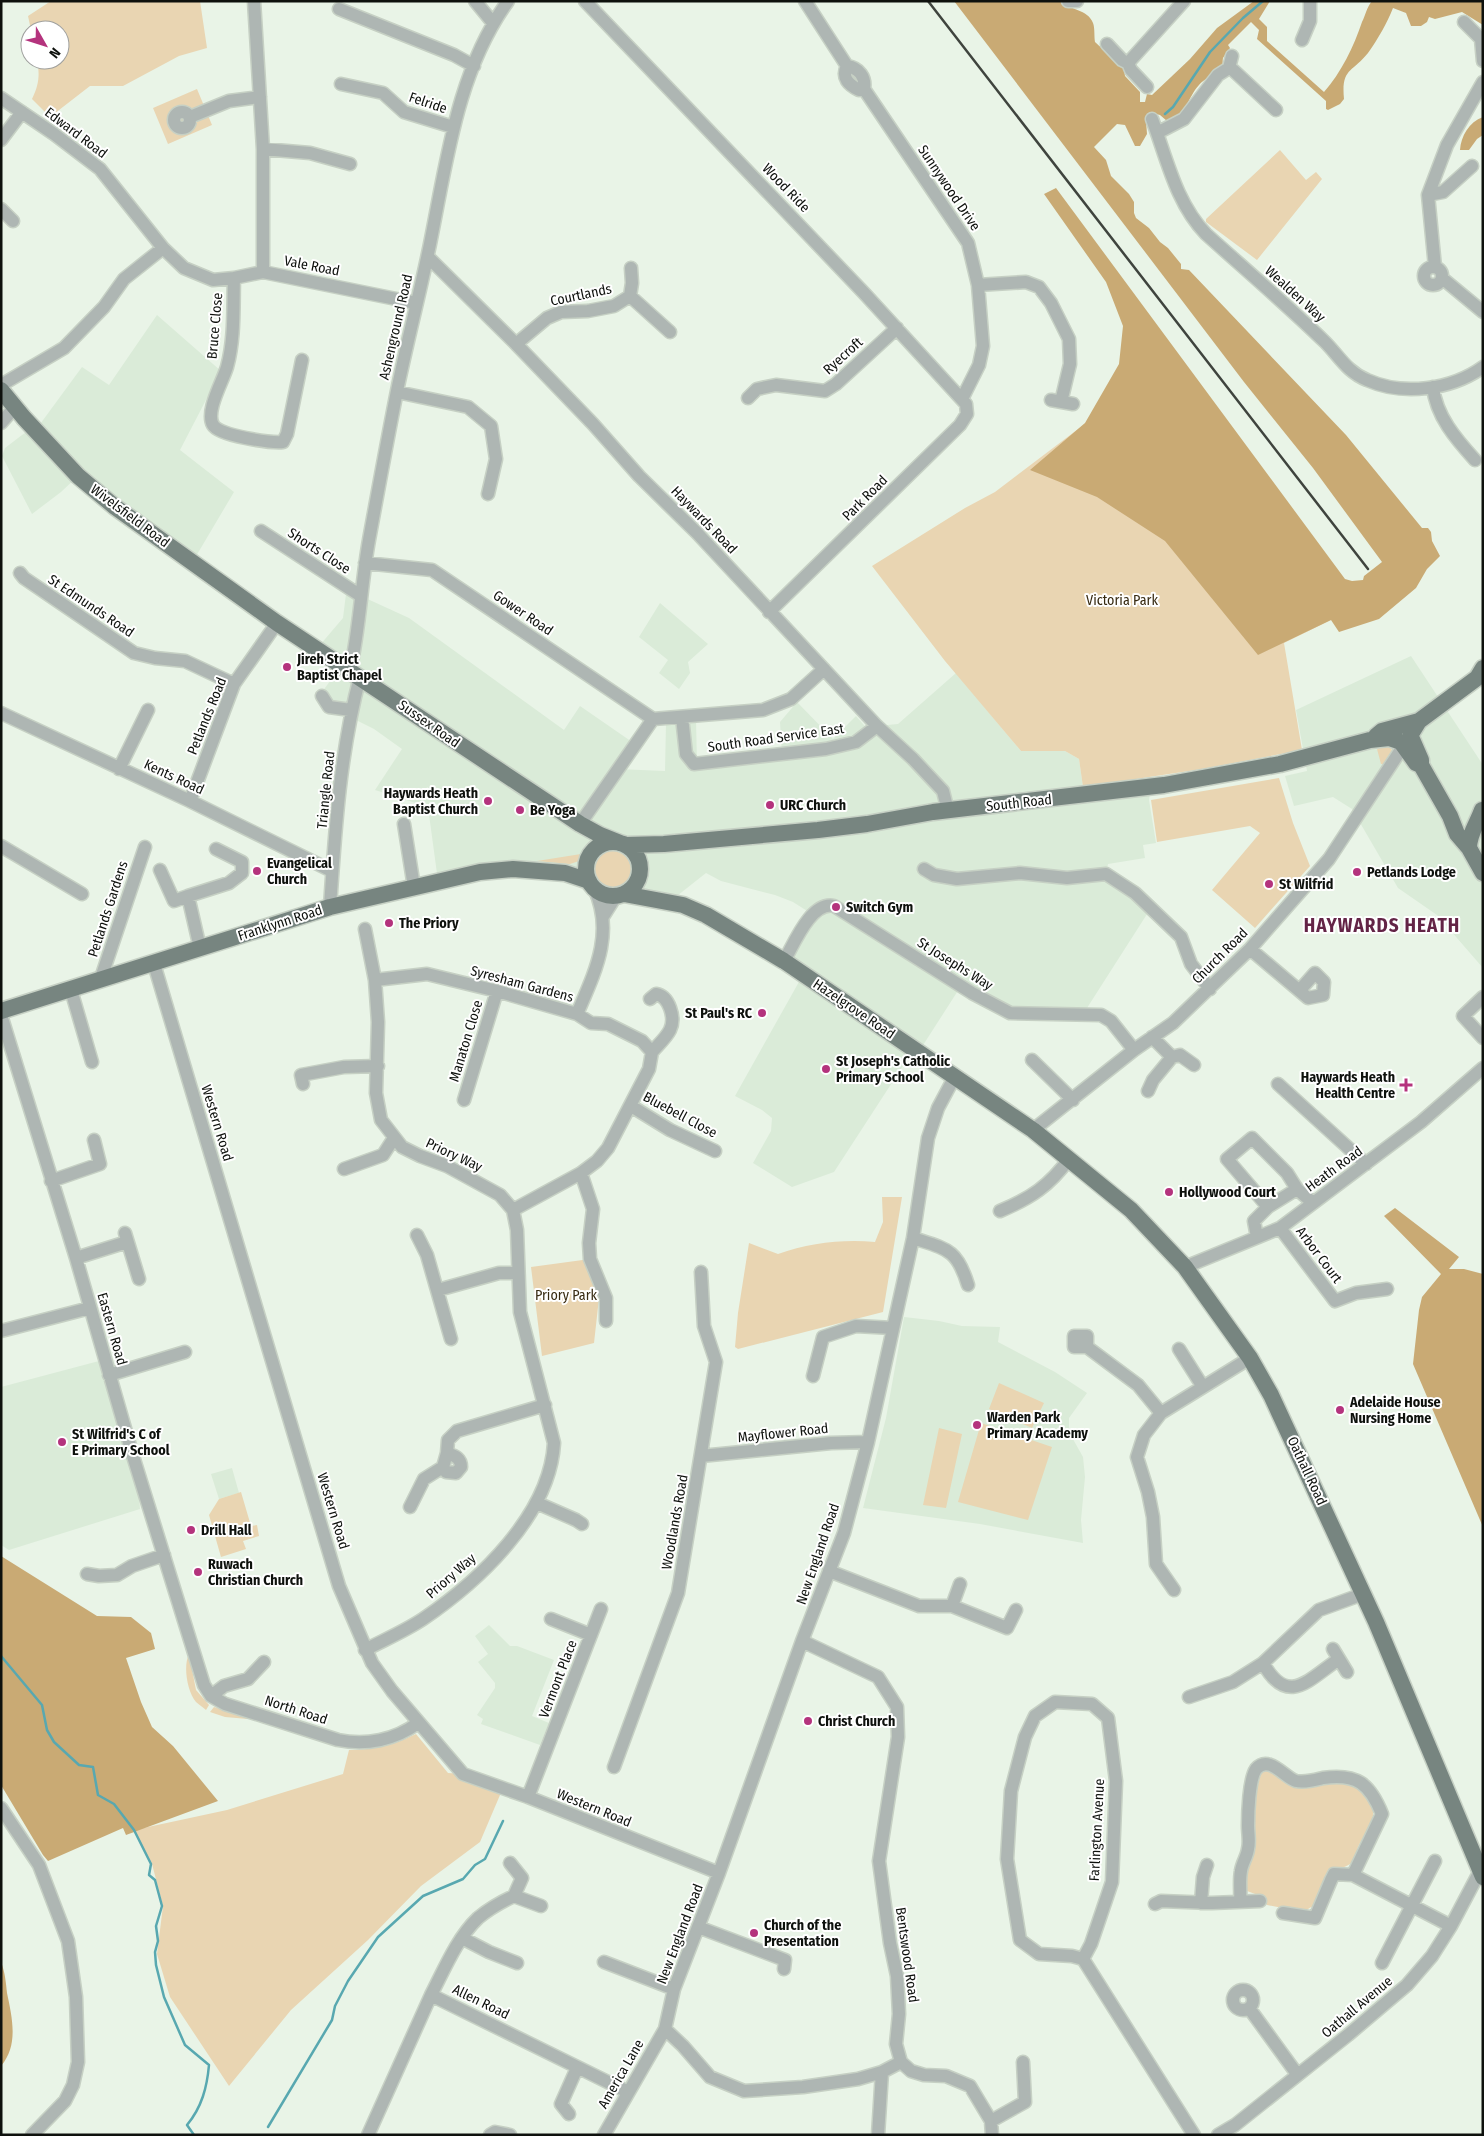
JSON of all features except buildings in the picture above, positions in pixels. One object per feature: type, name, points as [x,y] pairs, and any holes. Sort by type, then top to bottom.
[{"type":"main road","name":"Wivelsfield Road","points":[[1,390],[78,476],[115,508],[277,623]]},
{"type":"main road","name":"Sussex Road","points":[[277,623],[580,824],[600,836],[623,844]]},
{"type":"main road","points":[[1370,740],[1396,739],[1411,733],[1481,674]]},
{"type":"main road","points":[[1370,740],[1382,732],[1411,733]]},
{"type":"main road","points":[[1411,733],[1412,741],[1421,760],[1419,764],[1450,816],[1460,839],[1469,848],[1483,873]]},
{"type":"main road","name":"South Road","points":[[623,844],[664,844],[867,824],[948,811],[1187,781],[1304,759],[1370,740]]},
{"type":"main road","points":[[1450,816],[1458,822],[1464,822],[1482,810]]},
{"type":"main road","points":[[1469,848],[1469,840],[1482,810]]},
{"type":"main road","points":[[580,824],[588,836],[589,859],[586,872],[592,885],[600,893],[620,895],[631,890],[639,870],[664,844]]},
{"type":"main road","points":[[565,873],[589,859],[604,844],[623,844],[637,856],[639,870]]},
{"type":"main road","name":"Franklynn Road","points":[[1,1011],[330,907],[480,872],[514,868],[565,873],[592,885]]},
{"type":"main road","name":"Hazelgrove Road","points":[[639,870],[648,890],[668,903]]},
{"type":"main road","name":"Hazelgrove Road","points":[[620,895],[683,905],[706,915],[784,961],[1033,1130]]},
{"type":"main road","name":"Oathall Road","points":[[1033,1130],[1131,1210],[1186,1267],[1250,1358],[1271,1395],[1363,1594],[1481,1874]]},
{"type":"street","name":"Vale Road","points":[[254,1],[263,149],[263,272],[416,302]]},
{"type":"street","points":[[476,1],[493,23]]},
{"type":"street","name":"Ashenground Road","points":[[355,674],[365,563],[396,392],[428,257],[453,127],[459,104],[474,66],[493,23],[508,1]]},
{"type":"street","name":"Sunnywood Drive","points":[[804,1],[847,66],[852,67],[861,74],[864,81],[864,89],[968,243],[978,285],[983,346],[979,365],[962,399]]},
{"type":"street","points":[[1068,1],[1070,3],[1077,1]]},
{"type":"street","points":[[1128,63],[1184,1]]},
{"type":"street","points":[[1302,40],[1310,21],[1311,1]]},
{"type":"street","name":"Wood Ride","points":[[588,2],[962,399]]},
{"type":"street","points":[[339,9],[454,55],[474,66]]},
{"type":"street","points":[[1464,22],[1481,39],[1483,60]]},
{"type":"street","points":[[1108,44],[1122,60],[1128,63],[1131,70],[1147,87]]},
{"type":"street","points":[[1157,132],[1184,118],[1230,62],[1233,70],[1276,110]]},
{"type":"street","points":[[1483,82],[1447,145],[1428,195],[1438,273],[1483,312]]},
{"type":"street","name":"Felride","points":[[341,84],[383,93],[404,112],[453,127]]},
{"type":"street","points":[[190,117],[229,101],[260,97]]},
{"type":"street","name":"Edward Road","points":[[1,98],[54,134],[100,169],[163,248],[184,268],[213,280],[263,272]]},
{"type":"street","points":[[1,140],[22,112]]},
{"type":"street","name":"Wealden Way","points":[[1152,119],[1181,198],[1194,220],[1206,234],[1327,344],[1345,366],[1366,380],[1407,389],[1454,383],[1471,375],[1483,366]]},
{"type":"street","points":[[263,149],[310,153],[350,164]]},
{"type":"street","points":[[1428,195],[1443,192],[1472,166]]},
{"type":"street","points":[[1,209],[13,221]]},
{"type":"street","points":[[1,385],[64,348],[104,307],[124,280],[163,248]]},
{"type":"street","name":"Haywards Road","points":[[428,257],[593,424],[639,476],[697,533],[877,726],[913,759],[943,791],[948,811]]},
{"type":"street","name":"Courtlands","points":[[516,344],[547,318],[561,312],[588,311],[614,306],[630,296],[632,283],[631,268]]},
{"type":"street","name":"Bruce Close","points":[[234,278],[232,335],[227,366],[212,406],[212,424],[215,428],[224,433],[274,443],[283,442],[288,434],[302,360]]},
{"type":"street","points":[[978,285],[1026,282],[1040,286],[1069,339],[1070,364],[1062,402]]},
{"type":"street","name":"Courtlands","points":[[630,296],[670,332]]},
{"type":"street","name":"Ryecroft","points":[[748,398],[758,389],[776,385],[825,391],[836,384],[896,328]]},
{"type":"street","points":[[1433,387],[1434,402],[1439,414],[1475,460]]},
{"type":"street","points":[[396,392],[468,407],[491,426],[496,459],[488,494]]},
{"type":"street","name":"Park Road","points":[[769,612],[843,542],[960,425],[967,414],[966,404],[962,399]]},
{"type":"street","points":[[1,423],[15,407]]},
{"type":"street","name":"Shorts Close","points":[[261,530],[361,596]]},
{"type":"street","name":"Gower Road","points":[[365,563],[432,570],[653,719]]},
{"type":"street","name":"St Edmunds Road","points":[[20,573],[24,578],[134,653],[185,662],[234,684]]},
{"type":"street","name":"Petlands Road","points":[[190,801],[234,684],[277,623]]},
{"type":"street","points":[[580,824],[653,719],[763,710],[791,699],[824,669]]},
{"type":"street","name":"Triangle Road","points":[[330,907],[341,783],[355,674]]},
{"type":"street","points":[[322,696],[329,707],[351,710]]},
{"type":"street","points":[[119,768],[148,710]]},
{"type":"street","name":"Kents Road","points":[[1,713],[190,801],[332,871]]},
{"type":"street","name":"South Road Service East","points":[[682,717],[686,754],[694,764],[826,749],[856,742],[877,726]]},
{"type":"street","name":"Church Road","points":[[1033,1130],[1134,1050],[1173,1023],[1250,949],[1325,864],[1391,767],[1391,763],[1411,733]]},
{"type":"street","points":[[1391,767],[1404,760],[1419,764]]},
{"type":"street","points":[[404,824],[414,887]]},
{"type":"street","name":"Petlands Gardens","points":[[100,981],[145,847]]},
{"type":"street","points":[[160,870],[174,901],[229,883],[242,873],[242,862],[216,849]]},
{"type":"street","points":[[2,850],[82,894]]},
{"type":"street","points":[[924,869],[934,875],[957,879],[1020,872],[1067,878],[1106,874],[1135,893],[1181,937],[1192,964],[1210,989]]},
{"type":"street","points":[[577,1014],[594,974],[601,946],[604,915],[592,885]]},
{"type":"street","points":[[604,915],[620,895]]},
{"type":"street","points":[[188,896],[200,948]]},
{"type":"street","name":"St Josephs Way","points":[[784,961],[812,914],[828,905],[834,906],[972,993],[1010,1013],[1101,1015],[1111,1021],[1134,1050]]},
{"type":"street","name":"Priory Way","points":[[365,929],[375,980],[378,1022],[376,1093],[381,1120],[402,1146],[420,1156],[447,1166],[500,1195],[513,1210],[517,1230],[520,1312],[552,1431],[553,1462],[548,1479],[537,1503],[512,1540],[460,1591],[420,1620],[365,1650]]},
{"type":"street","points":[[1250,949],[1300,990]]},
{"type":"street","name":"Western Road","points":[[154,964],[339,1586],[365,1650],[392,1691],[463,1774],[528,1797],[719,1873]]},
{"type":"street","name":"Syresham Gardens","points":[[375,980],[427,974],[497,991],[577,1014],[591,1022],[608,1024],[642,1041],[652,1052]]},
{"type":"street","points":[[71,990],[92,1062]]},
{"type":"street","name":"Manaton Close","points":[[464,1100],[497,991]]},
{"type":"street","points":[[513,1210],[580,1173],[597,1161],[608,1148],[650,1069],[652,1052],[670,1030],[672,1018],[667,1001],[663,996],[656,994],[650,999]]},
{"type":"street","points":[[1483,997],[1463,1016],[1483,1038]]},
{"type":"street","name":"Eastern Road","points":[[1,1015],[76,1258],[109,1375],[200,1676],[211,1696]]},
{"type":"street","points":[[1152,1037],[1172,1057]]},
{"type":"street","points":[[1148,1091],[1153,1080],[1172,1057],[1180,1055],[1194,1066]]},
{"type":"street","points":[[1032,1060],[1073,1100]]},
{"type":"street","points":[[303,1084],[301,1075],[344,1067],[378,1066]]},
{"type":"street","name":"Heath Road","points":[[1186,1267],[1280,1228],[1421,1122],[1483,1068]]},
{"type":"street","name":"New England Road","points":[[665,2028],[674,1989],[719,1873],[802,1641],[844,1533],[868,1442],[913,1238],[928,1138],[938,1108],[954,1078]]},
{"type":"street","points":[[1278,1084],[1366,1164]]},
{"type":"street","name":"Bluebell Close","points":[[631,1106],[670,1130],[715,1151]]},
{"type":"street","points":[[344,1169],[383,1154],[394,1138]]},
{"type":"street","points":[[1268,1207],[1227,1159],[1252,1138],[1287,1173],[1296,1189],[1313,1203]]},
{"type":"street","points":[[51,1180],[100,1164],[94,1140]]},
{"type":"street","points":[[1000,1211],[1025,1200],[1049,1184],[1069,1160]]},
{"type":"street","points":[[580,1173],[593,1209],[589,1243],[590,1259],[606,1298],[606,1321]]},
{"type":"street","points":[[1257,1237],[1254,1221],[1268,1207],[1296,1189]]},
{"type":"street","name":"Arbor Court","points":[[1280,1228],[1335,1301],[1356,1293],[1387,1288]]},
{"type":"street","points":[[417,1234],[427,1255],[451,1339]]},
{"type":"street","points":[[76,1258],[126,1237],[139,1279]]},
{"type":"street","points":[[913,1238],[946,1248],[962,1264],[968,1286]]},
{"type":"street","name":"Woodlands Road","points":[[614,1767],[678,1593],[716,1362],[704,1326],[701,1272]]},
{"type":"street","points":[[438,1290],[499,1273],[518,1273]]},
{"type":"street","points":[[1,1331],[90,1308]]},
{"type":"street","points":[[812,1376],[824,1338],[856,1326],[893,1328]]},
{"type":"street","points":[[1087,1347],[1138,1385],[1161,1413]]},
{"type":"street","points":[[1179,1349],[1203,1387]]},
{"type":"street","points":[[109,1375],[185,1352]]},
{"type":"street","points":[[1174,1591],[1160,1574],[1156,1564],[1153,1517],[1148,1492],[1136,1457],[1144,1435],[1161,1413],[1250,1358]]},
{"type":"street","points":[[410,1507],[424,1479],[444,1467],[446,1472],[450,1473],[456,1473],[461,1468],[461,1462],[457,1457],[448,1453],[448,1440],[458,1431],[545,1405]]},
{"type":"street","name":"Mayflower Road","points":[[701,1456],[831,1443],[868,1442]]},
{"type":"street","points":[[537,1503],[582,1524]]},
{"type":"street","points":[[86,1574],[99,1576],[117,1575],[132,1566],[164,1555]]},
{"type":"street","points":[[829,1571],[897,1592],[919,1606],[952,1606],[1007,1628],[1016,1610]]},
{"type":"street","points":[[952,1606],[960,1584]]},
{"type":"street","points":[[1190,1699],[1233,1682],[1264,1663],[1319,1610],[1363,1594]]},
{"type":"street","name":"Vermont Place","points":[[528,1797],[601,1610]]},
{"type":"street","name":"Vermont Place","points":[[551,1619],[591,1635]]},
{"type":"street","name":"Bentswood Road","points":[[802,1641],[878,1678],[897,1707],[898,1736],[879,1861],[890,1943],[897,1976],[899,2014],[896,2044],[901,2062]]},
{"type":"street","points":[[1264,1663],[1272,1679],[1290,1688],[1296,1688],[1305,1683],[1336,1654],[1346,1672]]},
{"type":"street","points":[[211,1696],[224,1686],[248,1678],[264,1662]]},
{"type":"street","name":"North Road","points":[[211,1696],[225,1704],[338,1740],[356,1743],[379,1741],[398,1734],[418,1723]]},
{"type":"street","name":"Farlington Avenue","points":[[1055,1702],[1092,1704],[1108,1718],[1116,1781],[1112,1882],[1091,1944],[1083,1959],[1072,1956],[1039,1954],[1020,1940],[1007,1859],[1011,1791],[1025,1737],[1035,1716],[1055,1702]]},
{"type":"street","points":[[1240,1902],[1241,1870],[1249,1848],[1248,1825],[1252,1782],[1256,1770],[1264,1765],[1272,1766],[1288,1777],[1298,1781],[1338,1778],[1357,1781],[1369,1788],[1382,1814],[1353,1874]]},
{"type":"street","points":[[1,1808],[39,1865],[68,1942],[76,1997],[78,2062],[73,2085],[65,2101],[32,2135]]},
{"type":"street","points":[[1382,1964],[1436,1861]]},
{"type":"street","points":[[430,1995],[462,1938],[477,1919],[496,1904],[514,1896],[522,1878],[510,1863]]},
{"type":"street","points":[[1201,1903],[1203,1877],[1207,1865]]},
{"type":"street","points":[[1283,1913],[1315,1918],[1324,1891],[1334,1874],[1353,1874],[1451,1926]]},
{"type":"street","name":"Oathall Avenue","points":[[1218,2135],[1234,2125],[1407,1985],[1432,1956],[1481,1874]]},
{"type":"street","points":[[514,1896],[541,1906]]},
{"type":"street","points":[[1155,1904],[1161,1901],[1201,1903],[1260,1901]]},
{"type":"street","points":[[698,1928],[787,1962]]},
{"type":"street","points":[[462,1938],[489,1952],[517,1963]]},
{"type":"street","points":[[1083,1959],[1194,2135]]},
{"type":"street","points":[[604,1962],[674,1989]]},
{"type":"street","name":"Allen Road","points":[[368,2135],[430,1995],[628,2092]]},
{"type":"street","points":[[1249,2008],[1298,2074]]},
{"type":"street","points":[[665,2028],[710,2077],[744,2091],[858,2079],[882,2072],[901,2062],[911,2071],[924,2075],[946,2076],[970,2086],[991,2121],[992,2135]]},
{"type":"street","name":"America Lane","points":[[604,2135],[665,2028]]},
{"type":"street","points":[[991,2121],[1025,2102],[1023,2062]]},
{"type":"street","points":[[569,2114],[561,2104],[577,2068]]},
{"type":"street","points":[[878,2135],[882,2072]]},
{"type":"street","points":[[490,2135],[495,2132],[510,2135]]},
{"type":"shaded area","points":[[954,1],[1060,1],[1083,12],[1091,18],[1093,23],[1095,42],[1124,69],[1125,76],[1140,92],[1140,102],[1145,102],[1147,94],[1152,95],[1190,59],[1217,28],[1254,1],[1270,1],[1259,19],[1267,27],[1267,41],[1324,92],[1346,59],[1372,1],[1483,1],[1483,25],[1462,12],[1435,19],[1429,17],[1427,22],[1421,26],[1411,26],[1406,13],[1393,8],[1372,48],[1346,76],[1344,99],[1340,104],[1328,110],[1326,109],[1326,101],[1257,39],[1259,30],[1251,22],[1228,45],[1230,48],[1223,58],[1221,67],[1199,85],[1183,111],[1174,119],[1167,121],[1156,114],[1146,121],[1147,134],[1140,146],[1135,146],[1125,125],[1117,124],[1094,147],[1106,160],[1111,176],[1129,194],[1134,202],[1136,218],[1149,228],[1160,242],[1168,248],[1181,264],[1181,269],[1189,270],[1346,435],[1422,528],[1428,528],[1431,532],[1432,541],[1440,556],[1427,569],[1416,588],[1379,619],[1339,632],[1331,620],[1258,655],[1165,541],[1097,497],[1030,470],[1085,423],[1119,364],[1123,326],[1106,282],[1044,194],[1056,188],[1345,579],[1352,581],[1363,580],[1364,576],[1382,562],[1313,468],[1244,382]]},
{"type":"shaded area","points":[[1483,117],[1483,135],[1477,139],[1469,150],[1460,150],[1467,130],[1474,122]]},
{"type":"shaded area","points":[[157,315],[221,371],[180,450],[234,492],[192,563],[78,476],[61,492],[32,514],[2,456],[5,448],[22,435],[28,431],[35,431],[82,367],[109,385]]},
{"type":"shaded area","points":[[347,586],[361,596],[409,618],[564,730],[580,706],[635,744],[617,769],[665,771],[666,723],[696,720],[697,763],[782,754],[780,722],[797,702],[833,739],[856,716],[870,732],[877,726],[898,724],[956,673],[1021,751],[1065,751],[1079,759],[1083,787],[1152,777],[1149,800],[1156,843],[1143,845],[1145,858],[1108,864],[1106,874],[1149,911],[1087,1008],[1023,1009],[1007,1006],[961,986],[918,1053],[784,961],[812,914],[793,902],[775,895],[721,881],[706,873],[668,903],[608,896],[565,873],[438,881],[428,807],[375,790],[402,749],[374,729],[346,715],[319,696],[339,669],[314,652],[343,618]]},
{"type":"shaded area","points":[[660,603],[708,644],[688,662],[690,673],[679,689],[659,673],[668,660],[639,637]]},
{"type":"shaded area","points":[[1411,656],[1483,765],[1483,968],[1437,915],[1398,888],[1352,809],[1333,797],[1294,806],[1285,776],[1307,771],[1296,710]]},
{"type":"shaded area","name":"St Joseph's Catholic Primary School","points":[[800,980],[910,1055],[834,1172],[792,1187],[753,1163],[771,1131],[772,1118],[762,1110],[735,1096]]},
{"type":"shaded area","points":[[1395,1208],[1459,1257],[1449,1269],[1464,1269],[1483,1274],[1483,1527],[1413,1364],[1422,1297],[1441,1274],[1384,1216]]},
{"type":"shaded area","name":"Warden Park Primary Academy","points":[[904,1317],[962,1326],[1000,1327],[998,1342],[1055,1372],[1087,1393],[1069,1418],[1069,1432],[1083,1457],[1085,1477],[1081,1520],[1083,1543],[980,1524],[863,1508],[886,1418]]},
{"type":"shaded area","name":"St Wilfrid's C of E Primary School","points":[[99,1361],[139,1496],[140,1509],[9,1550],[1,1545],[1,1387]]},
{"type":"shaded area","points":[[232,1468],[239,1493],[219,1499],[211,1474]]},
{"type":"shaded area","points":[[1,1556],[97,1616],[131,1617],[151,1633],[155,1649],[126,1658],[141,1702],[152,1727],[173,1746],[218,1801],[126,1835],[123,1828],[48,1861],[1,1785]]},
{"type":"shaded area","points":[[489,1625],[510,1646],[517,1646],[554,1660],[532,1716],[549,1723],[540,1745],[481,1724],[483,1719],[477,1715],[495,1688],[495,1683],[478,1662],[488,1654],[475,1636]]},
{"type":"shaded area","points":[[1,1962],[13,2031],[7,2058],[1,2066]]},
{"type":"green space","points":[[51,1],[200,1],[207,48],[179,56],[123,86],[90,86],[50,117],[32,99],[38,80],[38,70],[70,70],[70,20],[29,20],[28,16]]},
{"type":"green space","points":[[197,89],[212,125],[168,144],[153,108]]},
{"type":"green space","points":[[1280,150],[1306,180],[1316,172],[1322,179],[1257,260],[1206,222],[1206,219]]},
{"type":"green space","name":"Victoria Park","points":[[1160,367],[1331,620],[1284,643],[1302,750],[1202,769],[1083,787],[1079,759],[1065,751],[1021,751],[945,661],[872,566],[965,508],[995,492]]},
{"type":"green space","points":[[1388,745],[1392,750],[1383,764],[1381,764],[1377,749]]},
{"type":"green space","points":[[1279,778],[1293,823],[1310,866],[1255,928],[1212,890],[1260,833],[1250,826],[1157,842],[1151,800]]},
{"type":"green space","points":[[612,851],[626,856],[631,870],[626,884],[612,889],[598,884],[593,870],[598,856]]},
{"type":"green space","points":[[581,854],[579,861],[570,864],[537,861]]},
{"type":"green space","points":[[882,1197],[902,1197],[883,1312],[738,1349],[735,1347],[738,1313],[749,1243],[778,1254],[826,1243],[875,1242],[883,1222]]},
{"type":"green space","name":"Priory Park","points":[[590,1259],[603,1289],[599,1298],[594,1343],[542,1356],[531,1267]]},
{"type":"green space","points":[[999,1383],[1044,1403],[1032,1428],[989,1409]]},
{"type":"green space","points":[[981,1423],[1052,1447],[1028,1520],[958,1502]]},
{"type":"green space","points":[[939,1428],[962,1434],[946,1508],[923,1505]]},
{"type":"green space","points":[[241,1492],[251,1526],[257,1525],[259,1536],[243,1541],[246,1549],[221,1557],[209,1515],[219,1499]]},
{"type":"green space","points":[[189,1654],[196,1690],[209,1705],[206,1710],[196,1702],[190,1692],[186,1672]]},
{"type":"green space","points":[[214,1707],[248,1719],[225,1717],[210,1712]]},
{"type":"green space","points":[[416,1734],[448,1773],[463,1774],[503,1788],[480,1842],[421,1886],[368,1940],[291,2010],[229,2086],[170,1997],[157,1954],[163,1906],[152,1864],[134,1830],[227,1810],[343,1774],[349,1750],[384,1746]]},
{"type":"green space","points":[[1262,1770],[1308,1787],[1344,1782],[1358,1784],[1365,1789],[1373,1805],[1371,1823],[1353,1860],[1350,1864],[1340,1868],[1328,1870],[1313,1906],[1303,1912],[1267,1905],[1258,1895],[1247,1891],[1244,1879],[1255,1796]]},
{"type":"waterway","points":[[1165,114],[1173,107],[1210,52],[1243,18],[1263,1]]},
{"type":"waterway","points":[[1,1656],[42,1705],[47,1730],[54,1742],[79,1765],[93,1767],[98,1795],[114,1804],[134,1830],[151,1864],[149,1875],[155,1880],[162,1906],[156,1926],[158,1941],[155,1952],[156,1965],[164,1997],[185,2045],[209,2065],[203,2096],[187,2125],[194,2135]]},
{"type":"waterway","points":[[268,2127],[332,2020],[335,2006],[348,1981],[378,1937],[423,1896],[463,1879],[475,1865],[485,1859],[503,1821]]},
{"type":"railway","points":[[928,1],[1368,569]]},
{"type":"place","name":"Jireh Strict Baptist Chapel","points":[[287,667]]},
{"type":"place","name":"Haywards Heath Baptist Church","points":[[488,801]]},
{"type":"place","name":"URC Church","points":[[770,805]]},
{"type":"place","name":"Be Yoga","points":[[520,810]]},
{"type":"place","name":"Evangelical Church","points":[[257,871]]},
{"type":"place","name":"Petlands Lodge","points":[[1357,872]]},
{"type":"place","name":"St Wilfrid","points":[[1269,884]]},
{"type":"place","name":"Switch Gym","points":[[836,907]]},
{"type":"place","name":"The Priory","points":[[389,923]]},
{"type":"place","name":"St Paul's RC","points":[[762,1013]]},
{"type":"place","name":"St Joseph's Catholic Primary School","points":[[826,1069]]},
{"type":"place","name":"Haywards Heath Health Centre","points":[[1406,1085]]},
{"type":"place","name":"Hollywood Court","points":[[1169,1192]]},
{"type":"place","name":"Adelaide House Nursing Home","points":[[1340,1410]]},
{"type":"place","name":"Warden Park Primary Academy","points":[[977,1425]]},
{"type":"place","name":"St Wilfrid's C of E Primary School","points":[[62,1442]]},
{"type":"place","name":"Drill Hall","points":[[191,1530]]},
{"type":"place","name":"Ruwach Christian Church","points":[[198,1572]]},
{"type":"place","name":"Christ Church","points":[[808,1721]]},
{"type":"place","name":"Church of the Presentation","points":[[754,1933]]},
{"type":"district","name":"HAYWARDS HEATH","points":[[1382,925]]}]
